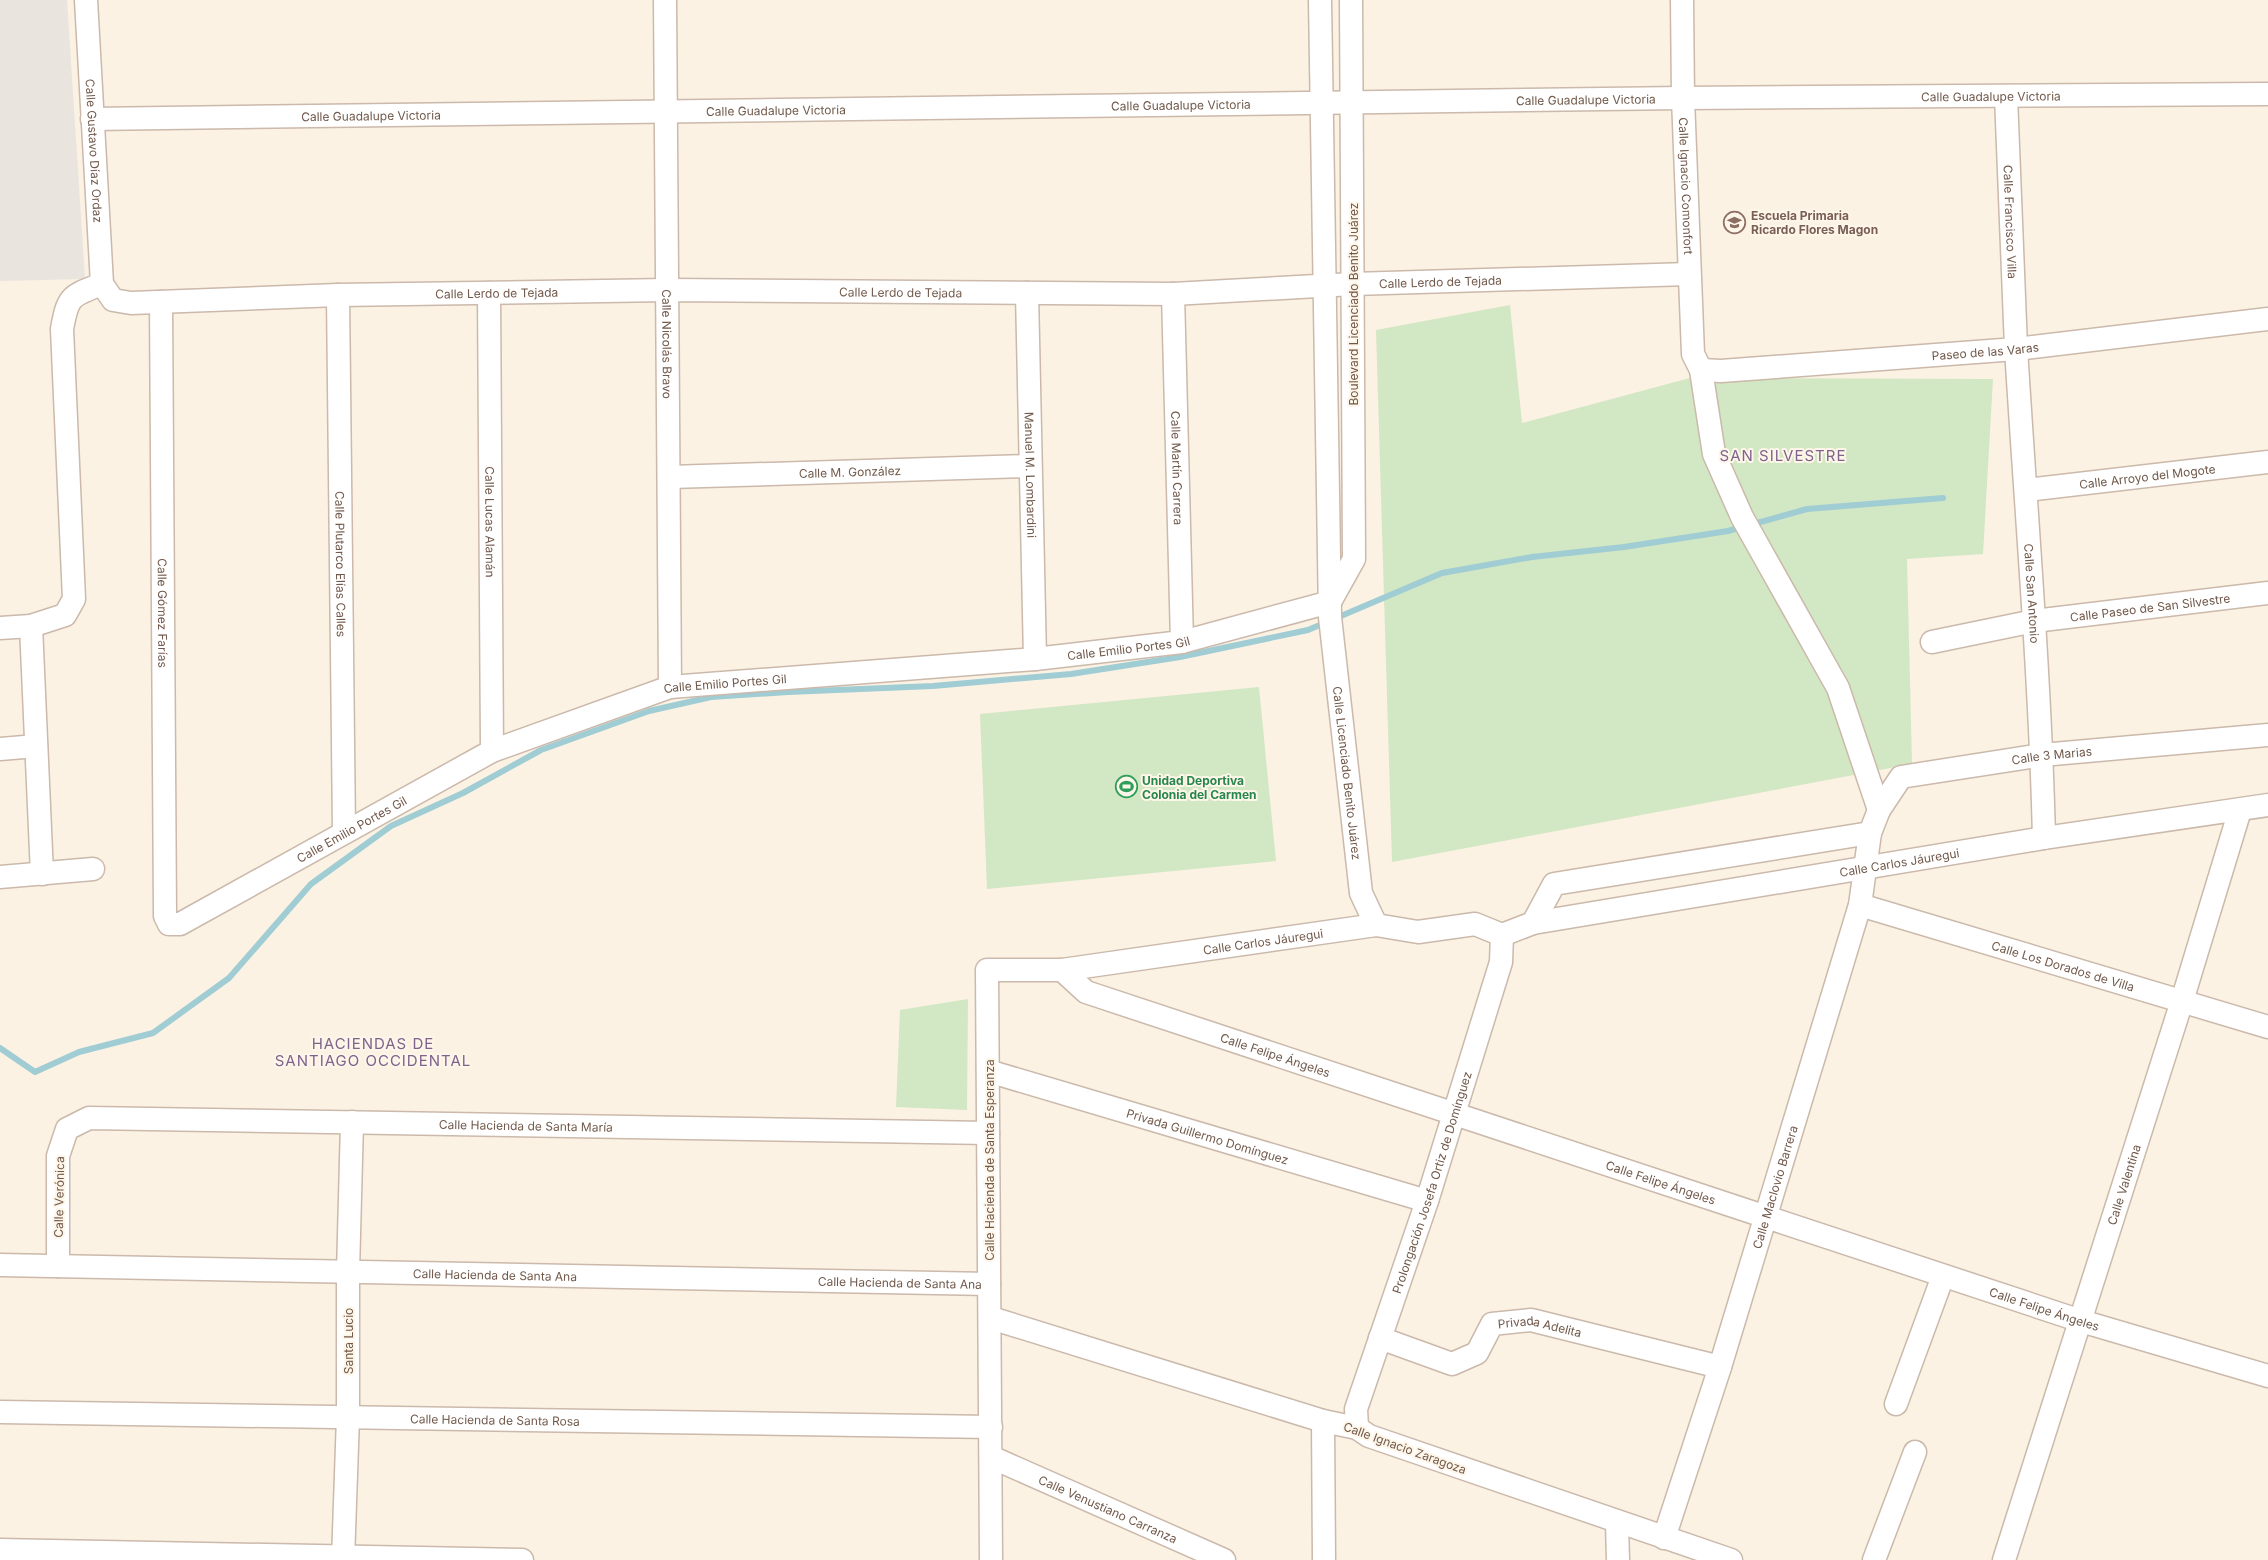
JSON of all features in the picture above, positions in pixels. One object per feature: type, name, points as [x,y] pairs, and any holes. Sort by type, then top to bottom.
[{"type":"street","name":"Calle Gustavo Díaz Ordaz","points":[[86,0],[92,119],[107,292]]},
{"type":"street","name":"Calle Nicolás Bravo","points":[[665,0],[670,477],[670,687]]},
{"type":"street","points":[[1320,0],[1323,285],[1330,609]]},
{"type":"street","name":"Boulevard Licenciado Benito Juárez","points":[[1330,609],[1354,559],[1352,0]]},
{"type":"street","name":"Calle Ignacio Comonfort","points":[[1682,0],[1683,98],[1693,354],[1700,370],[1714,454],[1742,517],[1838,688],[1879,810]]},
{"type":"street","name":"Calle Guadalupe Victoria","points":[[92,119],[1683,98],[2268,94]]},
{"type":"street","name":"Calle Francisco Villa","points":[[2006,96],[2016,349]]},
{"type":"street","name":"Calle Lerdo de Tejada","points":[[107,292],[131,303],[338,296],[668,290],[1173,294],[1323,285],[1689,274]]},
{"type":"street","points":[[0,628],[31,626],[65,615],[74,599],[62,329],[66,307],[74,295],[107,292]]},
{"type":"street","name":"Calle Lucas Alamán","points":[[489,293],[492,752]]},
{"type":"street","name":"Manuel M. Lombardini","points":[[1027,293],[1035,659]]},
{"type":"street","name":"Calle Martín Carrera","points":[[1173,294],[1182,642]]},
{"type":"street","name":"Calle Plutarco Elías Calles","points":[[338,296],[344,832]]},
{"type":"street","name":"Calle Gómez Farías","points":[[161,302],[164,906],[165,916],[169,924]]},
{"type":"street","name":"Paseo de las Varas","points":[[1700,370],[2016,349],[2268,319]]},
{"type":"street","name":"Calle San Antonio","points":[[2016,349],[2027,490],[2042,755],[2044,838]]},
{"type":"street","name":"Calle Arroyo del Mogote","points":[[2027,490],[2268,462]]},
{"type":"street","name":"Calle M. González","points":[[670,477],[1030,466]]},
{"type":"street","name":"Calle Paseo de San Silvestre","points":[[1932,642],[2034,621],[2268,593]]},
{"type":"street","name":"Calle Emilio Portes Gil","points":[[169,924],[180,924],[492,752],[670,687],[1035,659],[1182,642],[1330,609]]},
{"type":"street","name":"Calle Licenciado Benito Juárez","points":[[1330,609],[1333,654],[1360,893],[1376,925]]},
{"type":"street","points":[[31,626],[42,874]]},
{"type":"street","name":"Calle 3 Marias","points":[[1870,833],[1879,810],[1901,777],[2042,755],[2268,735]]},
{"type":"street","points":[[0,749],[36,746]]},
{"type":"street","name":"Calle Carlos Jáuregui","points":[[987,970],[1062,970],[1376,925],[1418,932],[1474,924],[1502,935],[1533,923],[2044,838],[2268,805]]},
{"type":"street","name":"Calle Valentina","points":[[2004,1560],[2182,1001],[2240,810]]},
{"type":"street","points":[[1533,923],[1554,884],[1870,833]]},
{"type":"street","name":"Calle Maclovio Barrera","points":[[1664,1538],[1720,1367],[1860,905],[1870,833]]},
{"type":"street","points":[[0,877],[93,870]]},
{"type":"street","name":"Calle Los Dorados de Villa","points":[[1860,905],[2268,1027]]},
{"type":"street","name":"Prolongación Josefa Ortiz de Domínguez","points":[[1357,1428],[1356,1409],[1427,1201],[1501,962],[1502,935]]},
{"type":"street","name":"Calle Hacienda de Santa Esperanza","points":[[987,970],[989,1284],[991,1318],[991,1560]]},
{"type":"street","name":"Calle Felipe Ángeles","points":[[1062,970],[1086,992],[2081,1321],[2268,1376]]},
{"type":"street","name":"Privada Guillermo Domínguez","points":[[988,1071],[1427,1201]]},
{"type":"street","name":"Calle Hacienda de Santa María","points":[[67,1129],[89,1118],[988,1133]]},
{"type":"street","name":"Santa Lucio","points":[[343,1558],[348,1418],[348,1272],[352,1122]]},
{"type":"street","name":"Calle Verónica","points":[[58,1266],[58,1156],[67,1129]]},
{"type":"street","name":"Calle Hacienda de Santa Ana","points":[[0,1265],[989,1284]]},
{"type":"street","points":[[1896,1404],[1943,1276]]},
{"type":"street","name":"Calle Ignacio Zaragoza","points":[[991,1318],[1323,1421],[1357,1428],[1369,1436],[1618,1523],[1731,1560]]},
{"type":"street","name":"Privada Adelita","points":[[1380,1338],[1452,1364],[1477,1353],[1492,1324],[1531,1320],[1720,1367]]},
{"type":"street","name":"Calle Hacienda de Santa Rosa","points":[[0,1412],[991,1427]]},
{"type":"street","points":[[1323,1421],[1324,1560]]},
{"type":"street","points":[[1874,1560],[1915,1452]]},
{"type":"street","name":"Calle Venustiano Carranza","points":[[991,1457],[1224,1560]]},
{"type":"street","points":[[1618,1523],[1618,1560]]},
{"type":"street","points":[[0,1550],[522,1560]]},
{"type":"shaded area","points":[[0,0],[67,0],[85,279],[0,281]]},
{"type":"green space","points":[[1510,305],[1522,423],[1690,378],[1993,379],[1983,554],[1907,559],[1912,764],[1392,862],[1376,330]]},
{"type":"green space","name":"Unidad Deportiva Colonia del Carmen","points":[[1259,687],[1276,861],[987,889],[980,714]]},
{"type":"green space","points":[[968,999],[967,1110],[896,1107],[900,1010]]},
{"type":"waterway","points":[[0,1048],[35,1072],[79,1052],[153,1033],[229,978],[311,884],[391,826],[463,793],[541,750],[649,711],[711,697],[933,686],[1071,674],[1180,657],[1308,630],[1442,573],[1532,557],[1624,547],[1728,531],[1807,509],[1943,498]]},
{"type":"place","name":"Escuela Primaria Ricardo Flores Magon","points":[[1735,222]]},
{"type":"place","name":"Unidad Deportiva Colonia del Carmen","points":[[1126,787]]},
{"type":"district","name":"SAN SILVESTRE","points":[[1783,455]]},
{"type":"district","name":"HACIENDAS DE SANTIAGO OCCIDENTAL","points":[[373,1052]]}]
